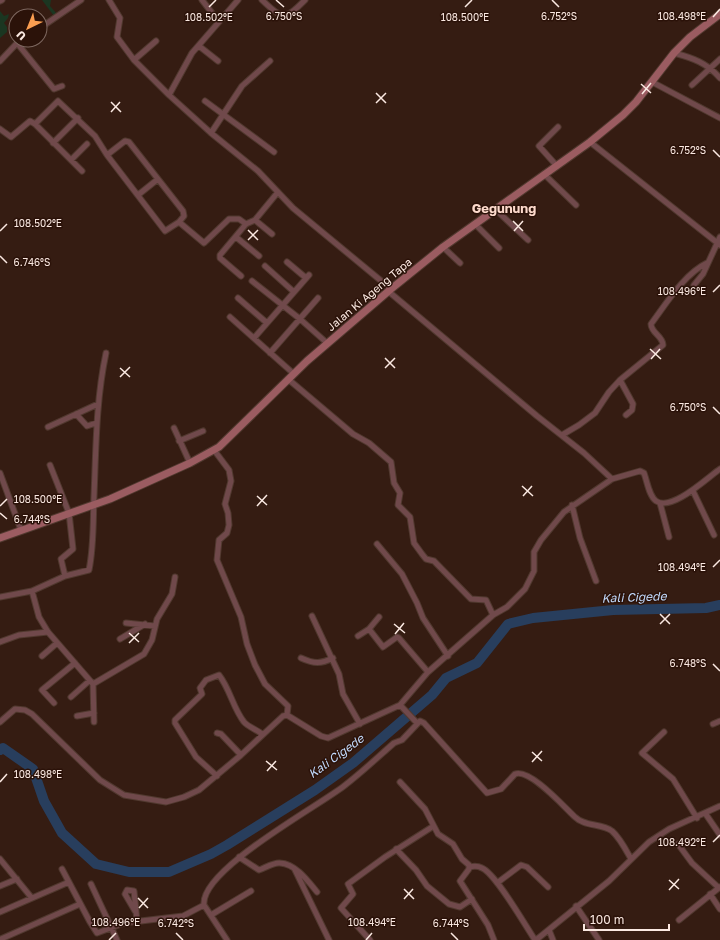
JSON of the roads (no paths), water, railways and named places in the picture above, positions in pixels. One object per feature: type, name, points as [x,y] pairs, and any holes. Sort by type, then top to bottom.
[{"type":"street","points":[[48,23],[81,0]]},
{"type":"street","points":[[109,0],[120,18],[117,37],[134,60],[169,95],[211,133],[258,171],[293,208],[612,479]]},
{"type":"street","points":[[202,0],[219,22]]},
{"type":"street","points":[[169,95],[184,64],[238,0]]},
{"type":"street","points":[[266,1],[274,11],[285,16],[291,15],[305,0]]},
{"type":"street","name":"Jalan Ki Ageng Tapa","points":[[0,538],[94,504],[190,463],[214,450],[232,435],[288,379],[327,343],[389,290],[443,247],[590,142],[630,108],[674,53],[690,37],[720,14]]},
{"type":"street","points":[[134,60],[156,41]]},
{"type":"street","points":[[199,46],[218,61]]},
{"type":"street","points":[[0,62],[12,48]]},
{"type":"street","points":[[23,48],[54,89],[62,86]]},
{"type":"street","points":[[674,53],[690,57],[710,67],[720,78]]},
{"type":"street","points":[[692,85],[720,59]]},
{"type":"street","points":[[211,133],[242,86],[270,61]]},
{"type":"street","points":[[652,82],[720,118]]},
{"type":"street","points":[[35,124],[58,101],[78,118],[95,136],[108,156],[165,231],[179,222],[184,216],[183,211],[127,141],[108,156]]},
{"type":"street","points":[[205,101],[274,152]]},
{"type":"street","points":[[53,143],[78,118]]},
{"type":"street","points":[[0,129],[10,137],[30,121],[35,124],[82,171]]},
{"type":"street","points":[[556,165],[539,146],[558,127]]},
{"type":"street","points":[[590,142],[719,244]]},
{"type":"street","points":[[71,160],[87,144]]},
{"type":"street","points":[[544,174],[576,205]]},
{"type":"street","points":[[138,195],[158,179]]},
{"type":"street","points":[[241,276],[220,257],[246,224],[255,220],[278,192]]},
{"type":"street","points":[[495,209],[528,240]]},
{"type":"street","points":[[179,222],[204,244],[229,219],[239,219],[246,224]]},
{"type":"street","points":[[255,220],[272,234]]},
{"type":"street","points":[[475,224],[499,248]]},
{"type":"street","points":[[236,237],[259,256]]},
{"type":"street","points":[[694,285],[703,274],[707,263],[719,244],[720,237]]},
{"type":"street","points":[[443,247],[460,263]]},
{"type":"street","points":[[254,338],[307,276],[287,262]]},
{"type":"street","points":[[562,435],[595,413],[609,392],[620,380],[663,345],[663,341],[651,327],[651,324],[667,301],[694,271],[707,263]]},
{"type":"street","points":[[265,266],[294,292]]},
{"type":"street","points":[[252,281],[300,319],[327,343]]},
{"type":"street","points":[[238,298],[267,323]]},
{"type":"street","points":[[270,353],[318,298]]},
{"type":"street","points":[[230,317],[294,374]]},
{"type":"street","points":[[0,597],[32,591],[65,576],[89,570],[93,538],[96,423],[106,353]]},
{"type":"street","points":[[288,379],[354,434],[369,443],[391,462],[394,483],[400,493],[398,505],[410,517],[413,538],[417,547],[425,558],[434,562],[471,599],[486,600],[493,615]]},
{"type":"street","points":[[620,380],[633,404],[632,410],[626,415]]},
{"type":"street","points":[[48,427],[98,404]]},
{"type":"street","points":[[76,414],[87,426],[96,423]]},
{"type":"street","points":[[174,428],[190,463]]},
{"type":"street","points":[[179,441],[203,431]]},
{"type":"street","points":[[214,450],[229,470],[231,481],[225,504],[228,513],[229,525],[227,533],[219,540],[217,560],[241,617],[247,644],[254,665],[265,684],[288,706],[287,715]]},
{"type":"street","points":[[50,465],[69,513],[73,549],[60,560],[65,576]]},
{"type":"street","points":[[660,503],[682,498],[720,469]]},
{"type":"street","points":[[287,715],[321,736],[328,738],[401,706],[428,672],[493,615],[507,607],[525,589],[534,571],[534,552],[553,524],[572,505],[612,479],[635,471],[642,472],[653,496],[660,503],[669,537]]},
{"type":"street","points":[[0,473],[21,530]]},
{"type":"street","points":[[693,491],[714,535]]},
{"type":"street","points":[[572,505],[580,538],[596,581]]},
{"type":"street","points":[[377,544],[402,574],[423,618],[448,656]]},
{"type":"street","points":[[71,697],[91,683],[142,655],[152,640],[155,626],[160,614],[172,594],[175,577]]},
{"type":"street","points":[[32,591],[39,617],[48,632],[91,683],[94,722]]},
{"type":"street","points":[[312,616],[340,674],[343,694],[360,724]]},
{"type":"street","points":[[358,636],[369,629],[379,617]]},
{"type":"street","points":[[126,623],[155,626]]},
{"type":"street","points":[[120,639],[145,624]]},
{"type":"street","points":[[369,629],[383,647],[397,637],[399,638],[428,672]]},
{"type":"street","points":[[0,642],[19,635],[48,632]]},
{"type":"street","points":[[42,656],[57,643]]},
{"type":"street","points":[[301,658],[312,664],[324,663],[333,658]]},
{"type":"street","points":[[54,704],[42,690],[75,663]]},
{"type":"street","points":[[217,776],[196,757],[175,723],[175,720],[202,694],[200,688],[204,682],[219,674],[233,704],[245,724],[255,728],[262,734]]},
{"type":"street","points":[[401,706],[415,721],[424,723],[487,793],[501,789],[515,774],[522,773],[549,790],[579,820],[601,826],[612,832],[631,859]]},
{"type":"street","points":[[0,722],[15,709],[25,710],[32,714],[100,780],[124,795],[166,802],[189,795],[217,776],[262,734],[283,716],[287,715]]},
{"type":"street","points":[[77,716],[94,713]]},
{"type":"street","points":[[227,940],[204,905],[203,897],[210,886],[239,858],[344,787],[394,743],[402,740],[415,721]]},
{"type":"street","points":[[714,724],[720,722]]},
{"type":"street","points":[[664,732],[642,752],[673,779],[697,818]]},
{"type":"street","points":[[218,733],[221,734],[241,755]]},
{"type":"street","points":[[400,782],[425,809],[432,827],[438,834],[453,844],[462,859],[470,867],[483,868],[497,883],[535,940],[609,880],[649,842],[663,832],[697,818],[720,806]]},
{"type":"street","points":[[705,814],[720,835]]},
{"type":"street","points":[[370,940],[341,907],[353,894],[348,886],[349,884],[396,850],[432,827]]},
{"type":"street","points":[[678,844],[692,863],[719,887],[679,920]]},
{"type":"street","points":[[396,850],[416,870],[427,886],[449,904],[460,907],[472,900]]},
{"type":"street","points":[[239,858],[259,870],[278,862],[295,869],[301,873],[317,892]]},
{"type":"street","points":[[0,859],[31,897]]},
{"type":"street","points":[[497,883],[521,865],[527,866],[548,887]]},
{"type":"street","points":[[470,867],[460,880],[488,925],[494,940]]},
{"type":"street","points":[[62,869],[96,931],[100,933],[124,923],[183,916],[204,905]]},
{"type":"street","points":[[295,869],[329,940]]},
{"type":"street","points":[[0,886],[17,880]]},
{"type":"street","points":[[0,912],[31,897],[69,882]]},
{"type":"street","points":[[91,884],[117,940]]},
{"type":"street","points":[[211,915],[251,891]]},
{"type":"street","points":[[710,894],[720,909]]},
{"type":"street","points":[[1,938],[80,904]]},
{"type":"street","points":[[576,906],[599,940]]},
{"type":"street","points":[[135,911],[136,921]]},
{"type":"street","points":[[549,930],[553,940]]},
{"type":"waterway","name":"Kali Cigede","points":[[0,750],[3,748],[33,769],[44,801],[62,833],[96,864],[129,872],[169,872],[211,854],[227,845],[315,790],[353,763],[432,695],[446,678],[477,663],[508,624],[533,618],[613,610],[706,608],[720,605]]},
{"type":"district","name":"Gegunung","points":[[504,208]]}]
